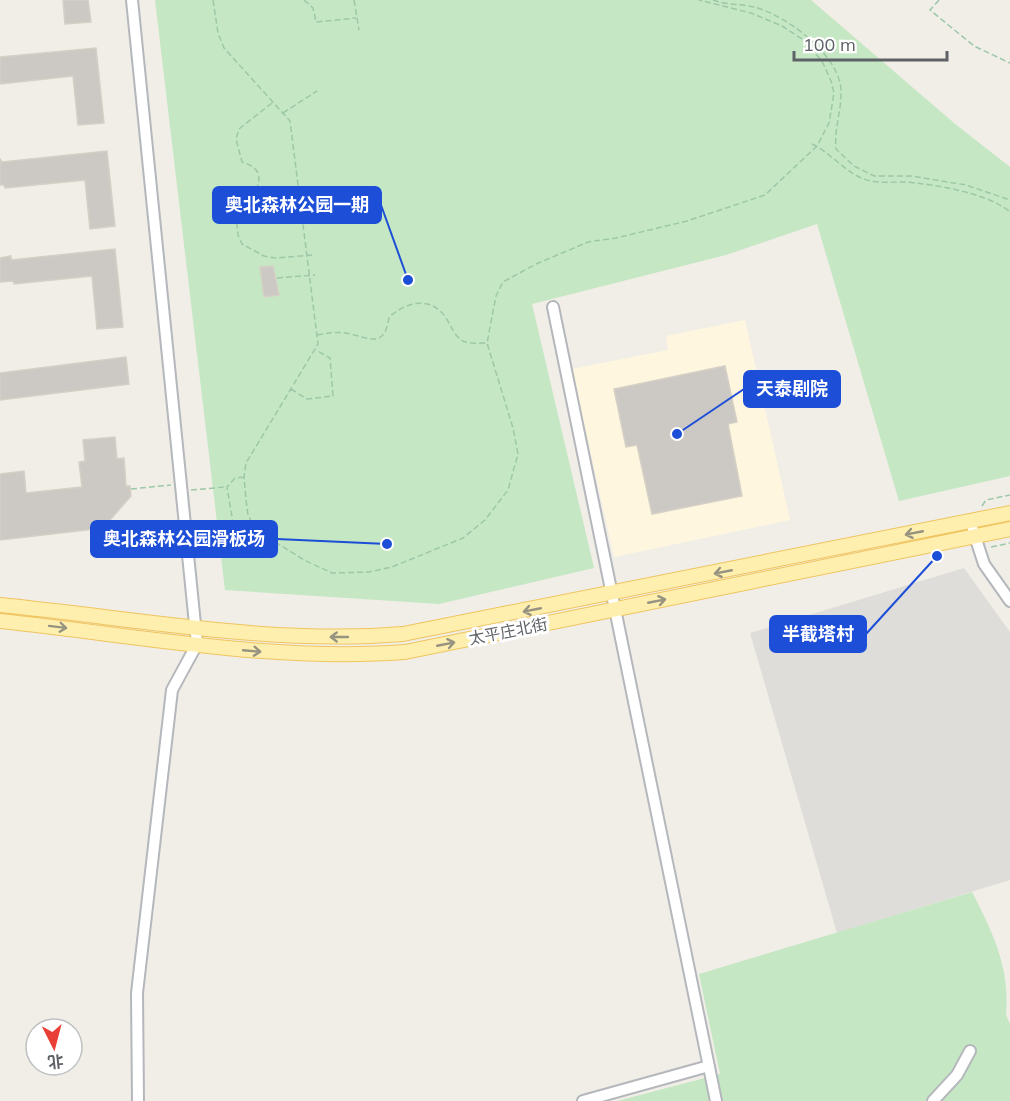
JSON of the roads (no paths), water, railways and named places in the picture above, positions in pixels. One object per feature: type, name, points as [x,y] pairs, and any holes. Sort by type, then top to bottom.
[{"type":"main road","name":"太平庄北街","points":[[0,605],[196,628],[308,637],[392,635],[433,630],[1010,513]]},
{"type":"main road","name":"太平庄北街","points":[[0,621],[307,655],[405,652],[977,543],[1010,529]]},
{"type":"street","points":[[132,0],[197,644],[172,690],[137,993],[138,1101]]},
{"type":"street","points":[[553,307],[716,1101]]},
{"type":"street","points":[[972,522],[984,564],[1010,601]]},
{"type":"street","points":[[933,1101],[957,1075],[970,1051]]},
{"type":"street","points":[[583,1101],[709,1066]]},
{"type":"place","name":"奥北森林公园一期","points":[[408,280]]},
{"type":"place","name":"天泰剧院","points":[[677,434]]},
{"type":"place","name":"奥北森林公园滑板场","points":[[387,544]]},
{"type":"place","name":"半截塔村","points":[[937,556]]}]
